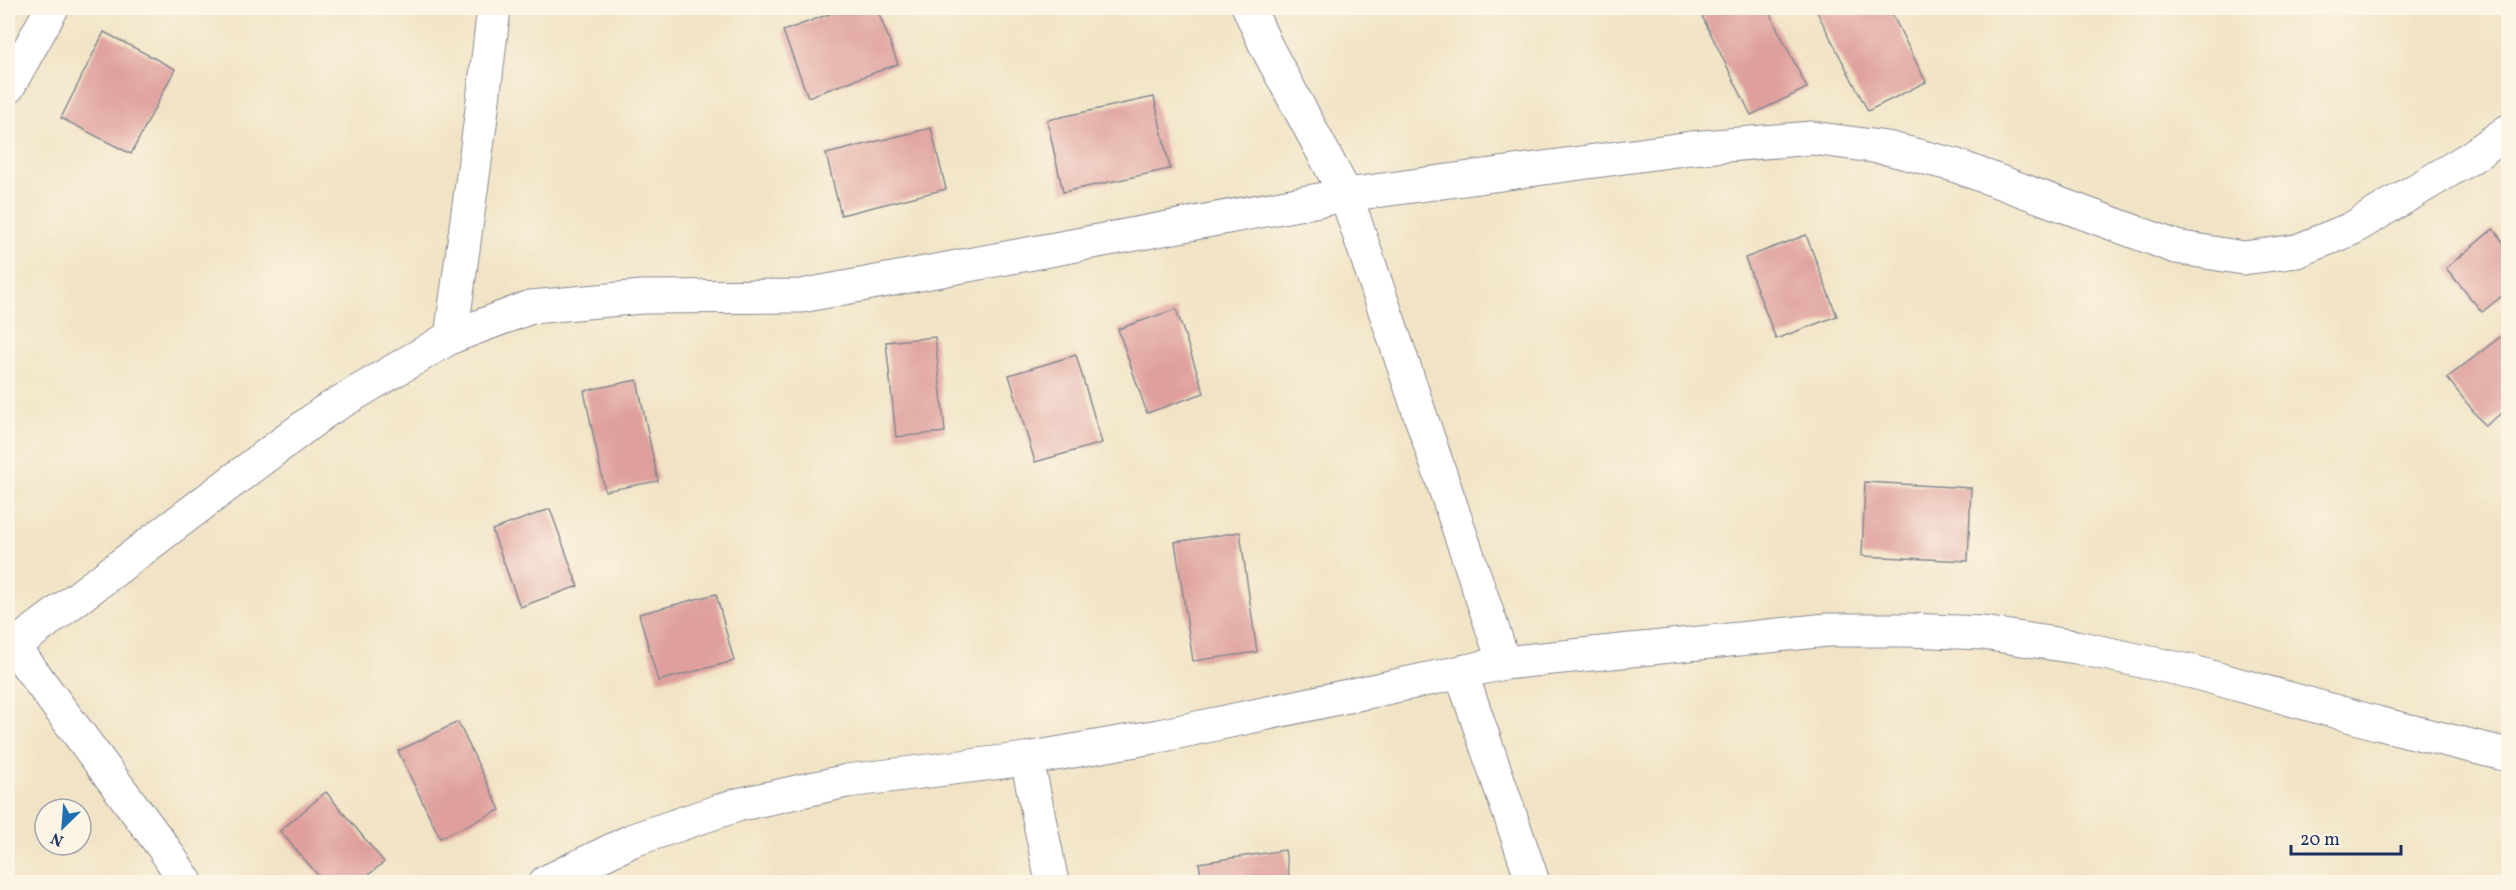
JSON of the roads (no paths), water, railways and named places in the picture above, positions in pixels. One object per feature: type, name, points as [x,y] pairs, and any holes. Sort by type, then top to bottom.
[{"type":"street","points":[[8,87],[52,8]]},
{"type":"street","points":[[451,337],[494,8]]},
{"type":"street","points":[[1249,8],[1266,46],[1346,195],[1504,663]]},
{"type":"street","points":[[186,882],[163,847],[11,642],[324,412],[451,337],[531,307],[642,297],[801,296],[1346,195],[1690,148],[1812,138],[1887,148],[1954,165],[2176,247],[2242,258],[2297,251],[2351,229],[2460,165],[2508,131]]},
{"type":"street","points":[[546,882],[633,840],[737,805],[847,781],[1027,759],[1159,736],[1504,663],[1827,630],[1983,633],[2076,647],[2193,672],[2377,723],[2508,755]]},
{"type":"street","points":[[1461,672],[1533,882]]},
{"type":"street","points":[[1027,759],[1052,882]]}]
